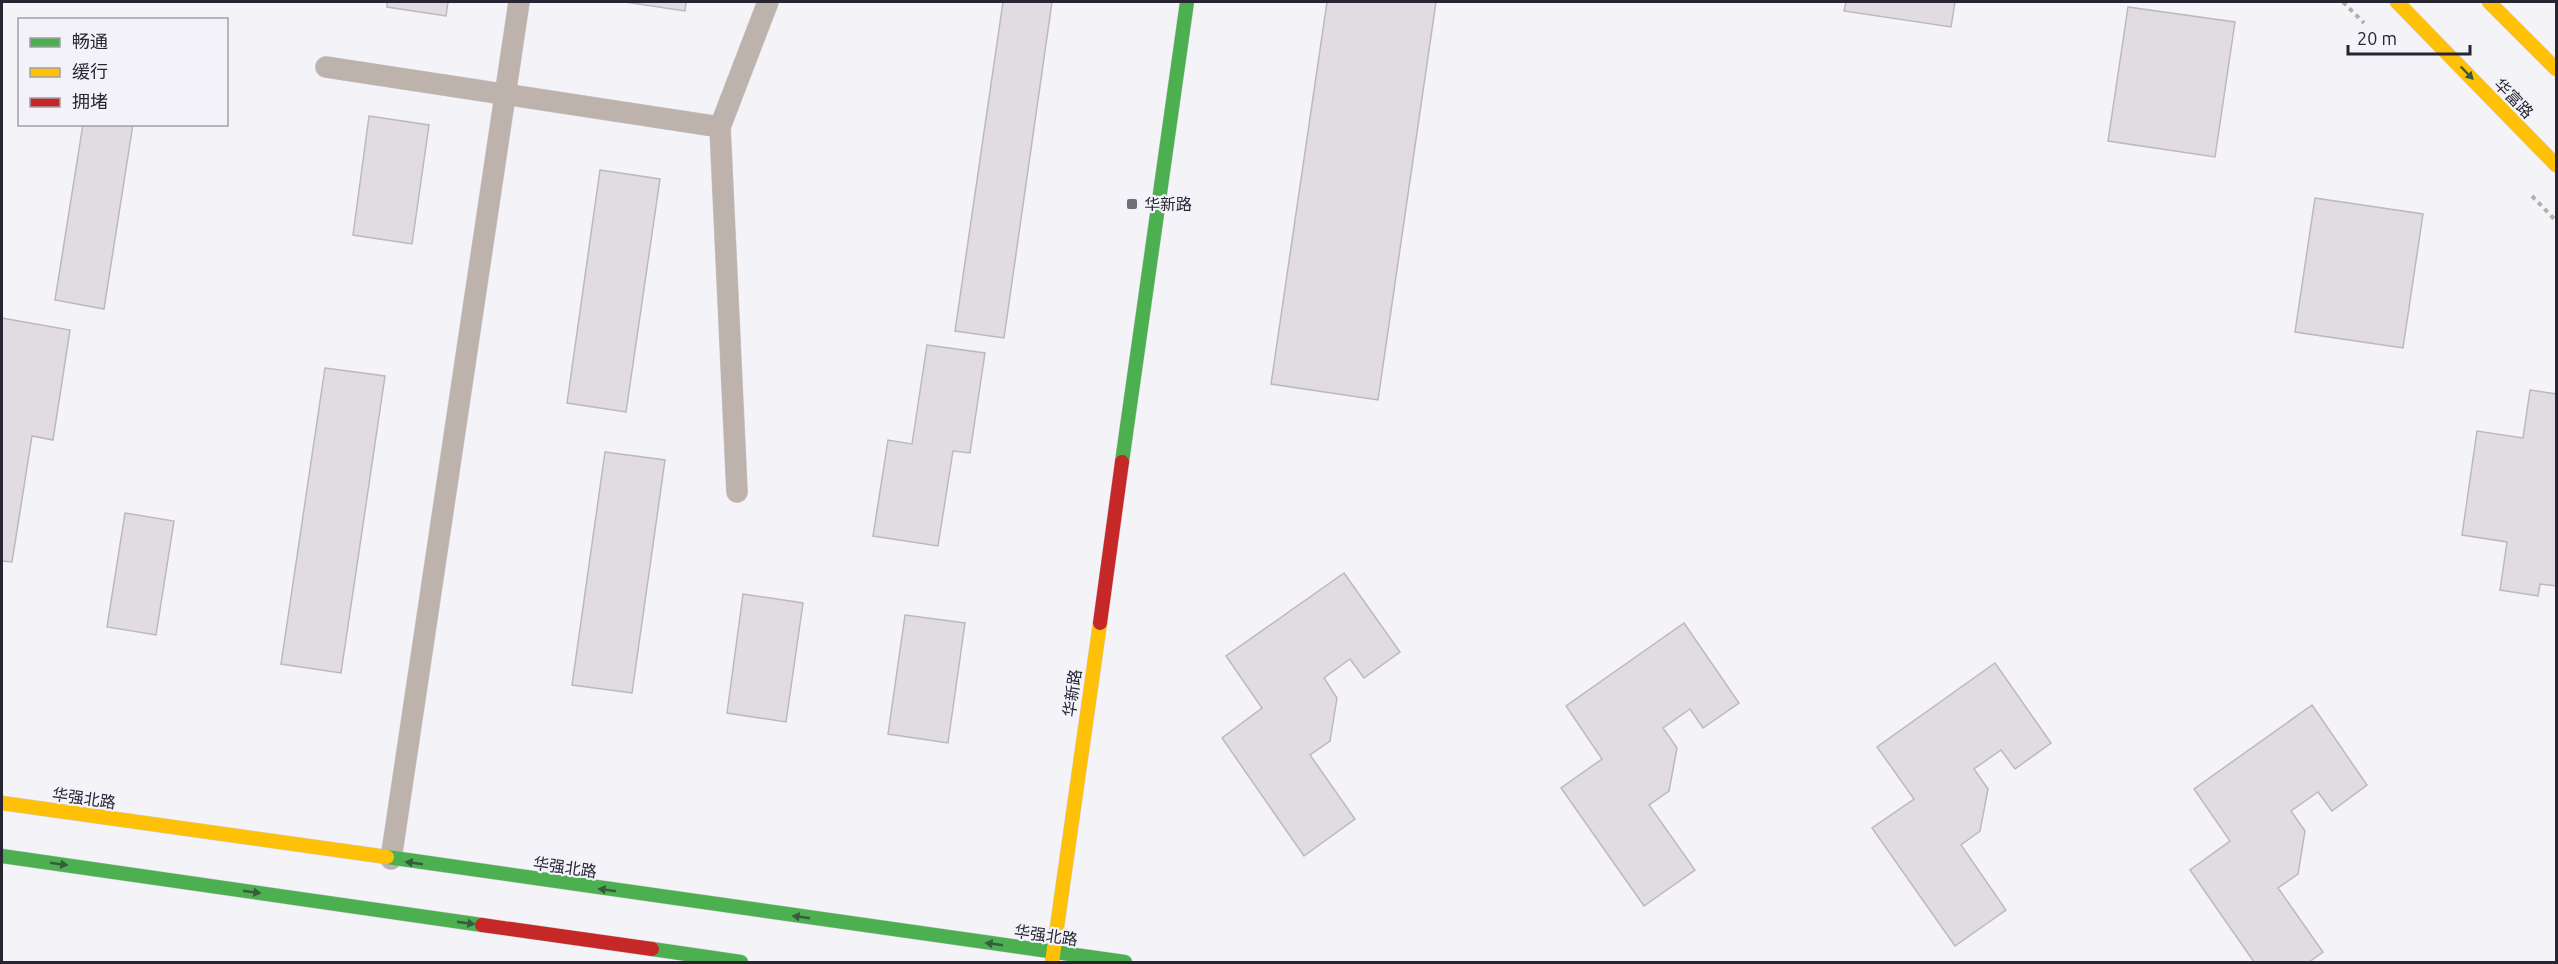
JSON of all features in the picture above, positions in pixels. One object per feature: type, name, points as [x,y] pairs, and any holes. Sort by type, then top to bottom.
[{"type":"main road","name":"华新路","points":[[1052,957],[1187,2]]},
{"type":"main road","name":"华富路","points":[[2397,2],[2556,165]]},
{"type":"main road","points":[[2489,2],[2556,69]]},
{"type":"main road","name":"华强北路","points":[[2,803],[1052,957],[1125,963]]},
{"type":"main road","points":[[2,856],[741,963]]},
{"type":"lane","points":[[391,859],[507,95],[519,2]]},
{"type":"lane","points":[[737,492],[720,126],[768,2]]},
{"type":"lane","points":[[326,67],[720,126]]},
{"type":"building","points":[[387,2],[448,2],[446,16],[387,7]]},
{"type":"building","points":[[625,2],[686,2],[685,11]]},
{"type":"building","points":[[1003,2],[1052,2],[1004,338],[955,331]]},
{"type":"building","points":[[1327,2],[1436,2],[1378,400],[1271,384]]},
{"type":"building","points":[[1846,2],[1955,2],[1951,27],[1844,11]]},
{"type":"building","points":[[2128,7],[2235,22],[2215,157],[2108,141]]},
{"type":"building","points":[[369,116],[429,125],[412,244],[353,235]]},
{"type":"building","points":[[83,126],[133,126],[104,309],[55,300]]},
{"type":"building","points":[[600,170],[660,179],[626,412],[567,403]]},
{"type":"building","points":[[2315,198],[2423,214],[2403,348],[2295,332]]},
{"type":"building","points":[[2,318],[70,330],[53,440],[32,436],[12,562],[2,561]]},
{"type":"building","points":[[927,345],[985,353],[970,453],[953,451],[938,546],[873,536],[888,440],[912,444]]},
{"type":"building","points":[[325,368],[385,376],[341,673],[281,664]]},
{"type":"building","points":[[2530,390],[2556,394],[2556,586],[2540,584],[2538,596],[2500,590],[2507,542],[2462,535],[2477,431],[2523,438]]},
{"type":"building","points":[[605,452],[665,460],[632,693],[572,685]]},
{"type":"building","points":[[125,513],[174,521],[156,635],[107,627]]},
{"type":"building","points":[[1344,573],[1400,652],[1364,678],[1350,659],[1324,678],[1337,698],[1330,741],[1310,755],[1355,819],[1304,856],[1222,738],[1262,708],[1226,656]]},
{"type":"building","points":[[743,594],[803,603],[786,722],[727,713]]},
{"type":"building","points":[[905,615],[965,623],[948,743],[888,734]]},
{"type":"building","points":[[1684,623],[1739,703],[1703,728],[1690,709],[1663,728],[1677,748],[1669,791],[1649,805],[1695,870],[1644,906],[1561,788],[1602,759],[1566,706]]},
{"type":"building","points":[[1995,663],[2051,743],[2015,769],[2001,750],[1974,769],[1988,789],[1980,831],[1961,845],[2006,910],[1955,946],[1872,828],[1914,799],[1877,747]]},
{"type":"building","points":[[2312,705],[2367,785],[2332,811],[2318,792],[2291,811],[2305,831],[2298,874],[2278,888],[2323,952],[2309,962],[2254,962],[2190,870],[2230,841],[2194,789]]},
{"type":"traffic: fast","points":[[1122,462],[1187,2]]},
{"type":"traffic: fast","points":[[2,856],[482,925]]},
{"type":"traffic: fast","points":[[387,857],[1125,962]]},
{"type":"traffic: fast","points":[[652,949],[741,962]]},
{"type":"traffic: slow","points":[[2397,2],[2556,165]]},
{"type":"traffic: slow","points":[[2489,2],[2556,69]]},
{"type":"traffic: slow","points":[[1052,962],[1100,623]]},
{"type":"traffic: slow","points":[[2,803],[387,857]]},
{"type":"traffic: jam","points":[[1100,623],[1122,462]]},
{"type":"traffic: jam","points":[[482,925],[652,949]]},
{"type":"place","name":"华新路","points":[[1132,204]]}]
